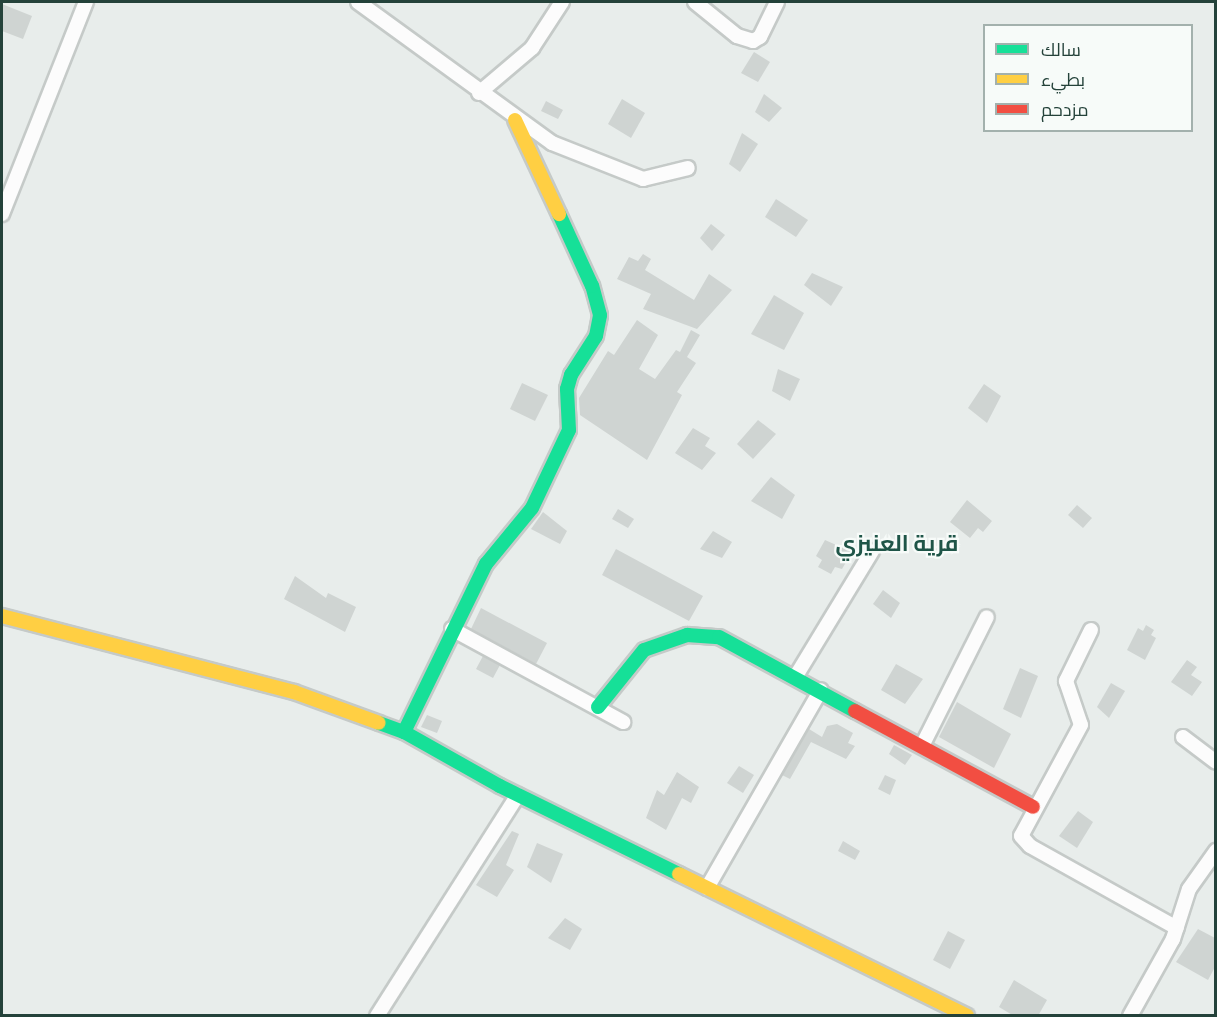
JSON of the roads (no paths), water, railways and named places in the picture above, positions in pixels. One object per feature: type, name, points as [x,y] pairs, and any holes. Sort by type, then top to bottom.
[{"type":"street","points":[[2,213],[86,2]]},
{"type":"street","points":[[358,2],[515,120],[552,143],[625,174],[653,178],[688,168]]},
{"type":"street","points":[[479,93],[531,48],[562,2]]},
{"type":"street","points":[[695,2],[747,41],[760,37],[777,2]]},
{"type":"street","points":[[404,732],[452,629],[498,544],[532,508],[562,446],[570,416],[567,389],[596,336],[600,315],[592,286],[515,120]]},
{"type":"street","points":[[796,676],[872,550]]},
{"type":"street","points":[[2,616],[294,692],[404,732],[518,795],[967,1016]]},
{"type":"street","points":[[922,746],[987,617]]},
{"type":"street","points":[[452,629],[623,722]]},
{"type":"street","points":[[1091,630],[1066,681],[1081,724],[1033,807],[1021,836],[1030,846],[1177,928]]},
{"type":"street","points":[[598,707],[644,650],[687,635],[719,637],[796,676],[1033,807]]},
{"type":"street","points":[[707,888],[821,690]]},
{"type":"street","points":[[1184,736],[1215,762]]},
{"type":"street","points":[[376,1016],[518,795]]},
{"type":"street","points":[[1130,1016],[1177,928],[1189,889],[1215,851]]},
{"type":"district","name":"قرية العنيزي","points":[[897,544]]}]
